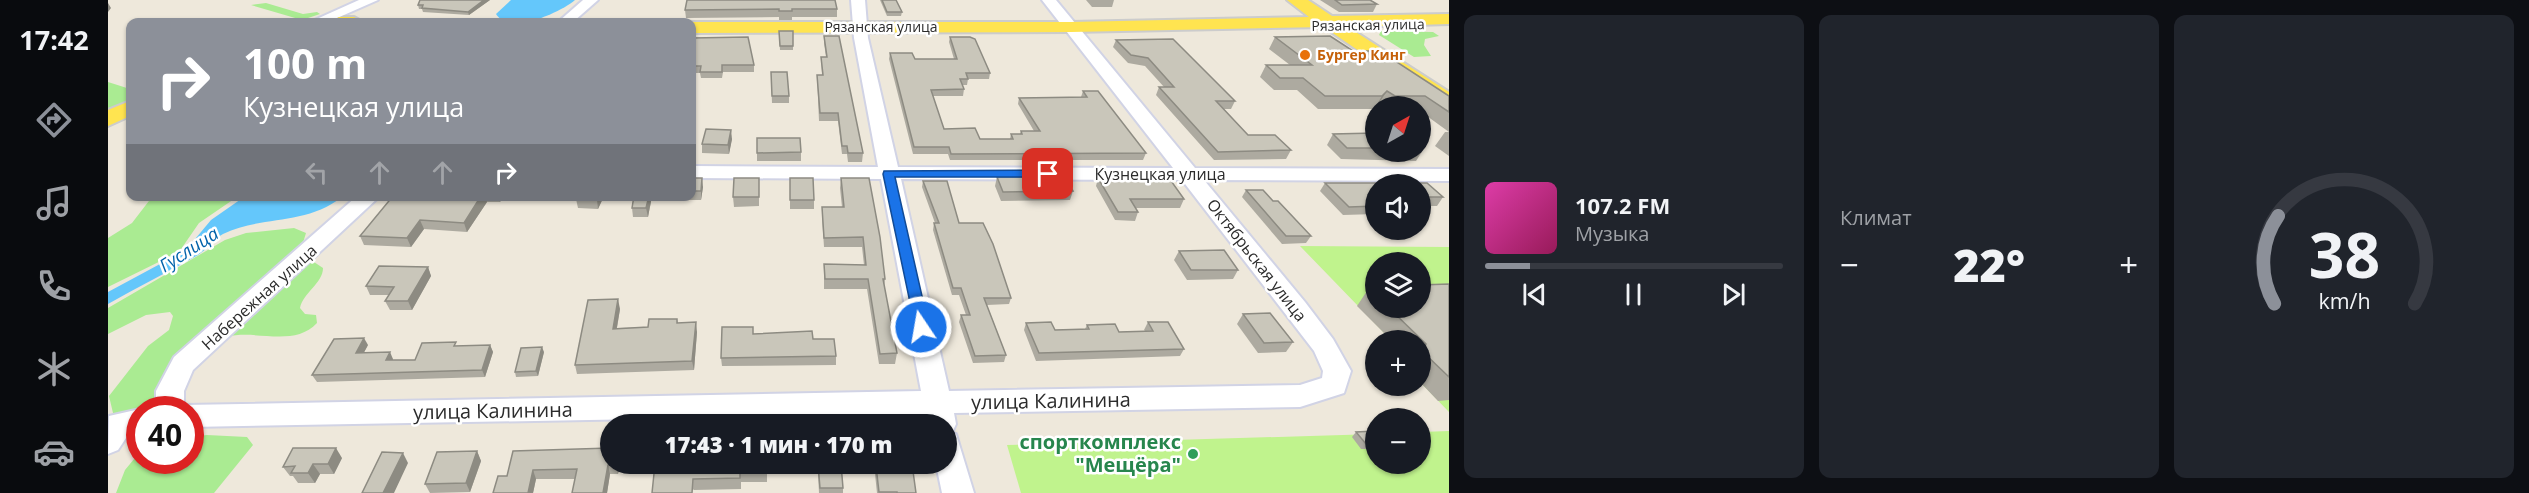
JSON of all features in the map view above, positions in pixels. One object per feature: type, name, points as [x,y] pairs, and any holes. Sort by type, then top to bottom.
[{"type":"main road","points":[[1296,0],[1449,92]]},
{"type":"main road","points":[[1307,0],[1449,102]]},
{"type":"main road","name":"Рязанская улица","points":[[696,28],[1071,27],[1106,29],[1449,21]]},
{"type":"main road","points":[[108,119],[126,110]]},
{"type":"street","points":[[327,18],[371,0]]},
{"type":"street","points":[[570,18],[591,0]]},
{"type":"street","points":[[858,0],[862,22],[860,27],[889,174],[940,414]]},
{"type":"street","name":"Октябрьская улица","points":[[1049,0],[1324,346],[1337,371],[1334,385]]},
{"type":"street","name":"Кузнецкая улица","points":[[696,172],[1449,175]]},
{"type":"street","name":"Набережная улица","points":[[170,396],[183,364],[364,201]]},
{"type":"street","name":"улица Калинина","points":[[940,414],[1300,396],[1319,392],[1334,385]]},
{"type":"street","name":"улица Калинина","points":[[204,415],[600,414]]},
{"type":"street","points":[[953,474],[958,493]]},
{"type":"green space","points":[[266,3],[303,14],[317,12],[320,14],[308,18],[295,18],[251,5]]},
{"type":"green space","points":[[1381,31],[1433,32],[1439,36],[1425,39],[1424,45],[1431,56],[1414,57],[1379,35]]},
{"type":"green space","points":[[108,82],[126,88],[126,104],[108,113]]},
{"type":"green space","points":[[149,201],[231,201],[199,223],[179,252],[108,287],[108,238],[132,223]]},
{"type":"green space","points":[[294,228],[306,233],[302,246],[311,260],[323,268],[320,278],[300,308],[305,314],[316,315],[317,323],[297,335],[227,337],[162,396],[126,396],[126,414],[113,413],[109,396],[148,346],[169,330],[173,316],[170,312],[146,315],[108,334],[108,308],[225,240],[246,233]]},
{"type":"green space","points":[[1300,246],[1449,247],[1449,412],[1431,393],[1431,330],[1381,330],[1370,318],[1431,318],[1431,252],[1365,252],[1365,313]]},
{"type":"green space","name":"спорткомплекс \"Мещёра\"","points":[[1449,431],[1449,493],[1021,493],[1007,445],[1365,434],[1365,474],[1431,474],[1431,432]]},
{"type":"green space","points":[[204,435],[247,437],[253,445],[214,493],[116,493],[126,469],[126,474],[204,474]]},
{"type":"water","points":[[511,0],[575,0],[542,18],[501,18],[496,14]]},
{"type":"water","name":"Гуслица","points":[[238,201],[336,201],[313,212],[253,224],[223,234],[198,255],[108,304],[108,292],[186,250],[211,220]]},
{"type":"building","points":[[420,0],[484,0],[468,12],[422,8],[423,5],[418,5]]},
{"type":"building","points":[[687,0],[835,0],[837,9],[685,10]]},
{"type":"building","points":[[882,0],[896,0],[902,12],[887,12]]},
{"type":"building","points":[[1335,0],[1370,0],[1377,4],[1342,5]]},
{"type":"building","points":[[779,31],[793,31],[793,46],[780,46]]},
{"type":"building","points":[[824,36],[839,36],[863,153],[848,153],[847,146],[842,146],[838,113],[820,113],[817,75],[823,75],[821,57],[827,57]]},
{"type":"building","points":[[1330,36],[1353,51],[1380,51],[1449,96],[1449,112],[1431,100],[1431,96],[1395,96],[1387,91],[1382,96],[1325,96],[1303,78],[1280,78],[1266,65],[1312,65],[1275,37]]},
{"type":"building","points":[[748,37],[754,65],[722,65],[722,72],[700,72],[701,66],[696,66],[696,38]]},
{"type":"building","points":[[950,37],[975,39],[990,73],[966,73],[968,79],[960,79],[964,89],[931,90],[944,129],[975,128],[980,139],[1013,139],[1011,134],[1022,134],[1021,131],[1040,131],[1019,98],[1087,97],[1083,91],[1098,91],[1146,153],[951,154],[949,147],[914,147],[890,53],[912,53],[915,59],[957,59]]},
{"type":"building","points":[[1173,39],[1235,101],[1216,101],[1248,135],[1275,135],[1291,150],[1218,152],[1159,87],[1174,87],[1148,58],[1131,55],[1116,40]]},
{"type":"building","points":[[771,72],[787,72],[789,96],[772,96]]},
{"type":"building","points":[[706,129],[731,130],[728,145],[702,144]]},
{"type":"building","points":[[1365,133],[1365,148],[1347,148],[1333,134]]},
{"type":"building","points":[[757,138],[800,138],[801,152],[757,153]]},
{"type":"building","points":[[997,177],[1066,177],[1073,191],[1003,192]]},
{"type":"building","points":[[696,178],[702,178],[701,191],[696,191]]},
{"type":"building","points":[[734,178],[759,178],[759,197],[733,197]]},
{"type":"building","points":[[790,178],[813,178],[814,200],[790,200]]},
{"type":"building","points":[[841,178],[869,178],[880,237],[885,279],[883,279],[897,353],[880,354],[868,279],[825,279],[824,264],[866,265],[863,237],[824,238],[822,207],[844,207]]},
{"type":"building","points":[[1098,178],[1169,178],[1184,199],[1130,199],[1138,212],[1118,212]]},
{"type":"building","points":[[923,181],[947,181],[959,223],[983,223],[993,244],[1011,298],[984,298],[1006,355],[975,356],[961,315],[970,315],[961,288],[953,288],[934,223],[939,223]]},
{"type":"building","points":[[1325,183],[1365,183],[1365,206],[1349,207]]},
{"type":"building","points":[[1431,186],[1443,197],[1431,197]]},
{"type":"building","points":[[1246,190],[1263,190],[1273,201],[1278,201],[1311,236],[1286,236]]},
{"type":"building","points":[[389,201],[478,201],[464,223],[420,220],[407,238],[360,236]]},
{"type":"building","points":[[633,201],[648,201],[646,208],[632,208]]},
{"type":"building","points":[[1224,250],[1238,270],[1191,270],[1179,251]]},
{"type":"building","points":[[379,266],[428,267],[408,301],[385,301],[394,287],[366,286]]},
{"type":"building","points":[[1449,284],[1449,377],[1431,360],[1431,330],[1412,330],[1399,318],[1431,318],[1431,285]]},
{"type":"building","points":[[618,299],[613,329],[648,327],[649,319],[677,319],[677,323],[696,322],[692,361],[575,365],[588,300]]},
{"type":"building","points":[[1270,313],[1293,342],[1264,343],[1243,314]]},
{"type":"building","points":[[1051,322],[1055,330],[1089,329],[1087,325],[1115,324],[1119,332],[1153,331],[1148,322],[1168,322],[1184,349],[1039,353],[1026,323]]},
{"type":"building","points":[[722,327],[753,327],[753,334],[812,331],[813,339],[834,339],[836,356],[721,358]]},
{"type":"building","points":[[364,338],[356,353],[390,352],[386,360],[415,360],[422,343],[456,342],[454,346],[490,345],[482,370],[312,375],[334,339]]},
{"type":"building","points":[[542,347],[536,371],[515,372],[521,348]]},
{"type":"building","points":[[1356,432],[1365,432],[1365,443]]},
{"type":"building","points":[[293,448],[336,448],[328,464],[313,464],[308,473],[291,473],[295,466],[283,467]]},
{"type":"building","points":[[600,448],[600,474],[606,474],[603,493],[572,493],[577,469],[533,470],[528,493],[493,493],[498,476],[507,476],[513,451]]},
{"type":"building","points":[[477,451],[466,483],[425,484],[437,452]]},
{"type":"building","points":[[382,452],[403,453],[383,493],[362,493]]},
{"type":"building","points":[[654,474],[740,474],[740,478],[693,479],[692,493],[652,493]]},
{"type":"building","points":[[819,474],[842,474],[843,488],[820,488]]},
{"type":"building","points":[[877,474],[913,474],[916,493],[879,492]]},
{"type":"place","name":"Бургер Кинг","points":[[1305,55]]},
{"type":"place","name":"спорткомплекс \"Мещёра\"","points":[[1193,454]]},
{"type":"route","points":[[921,327],[889,174],[1048,174]]}]
